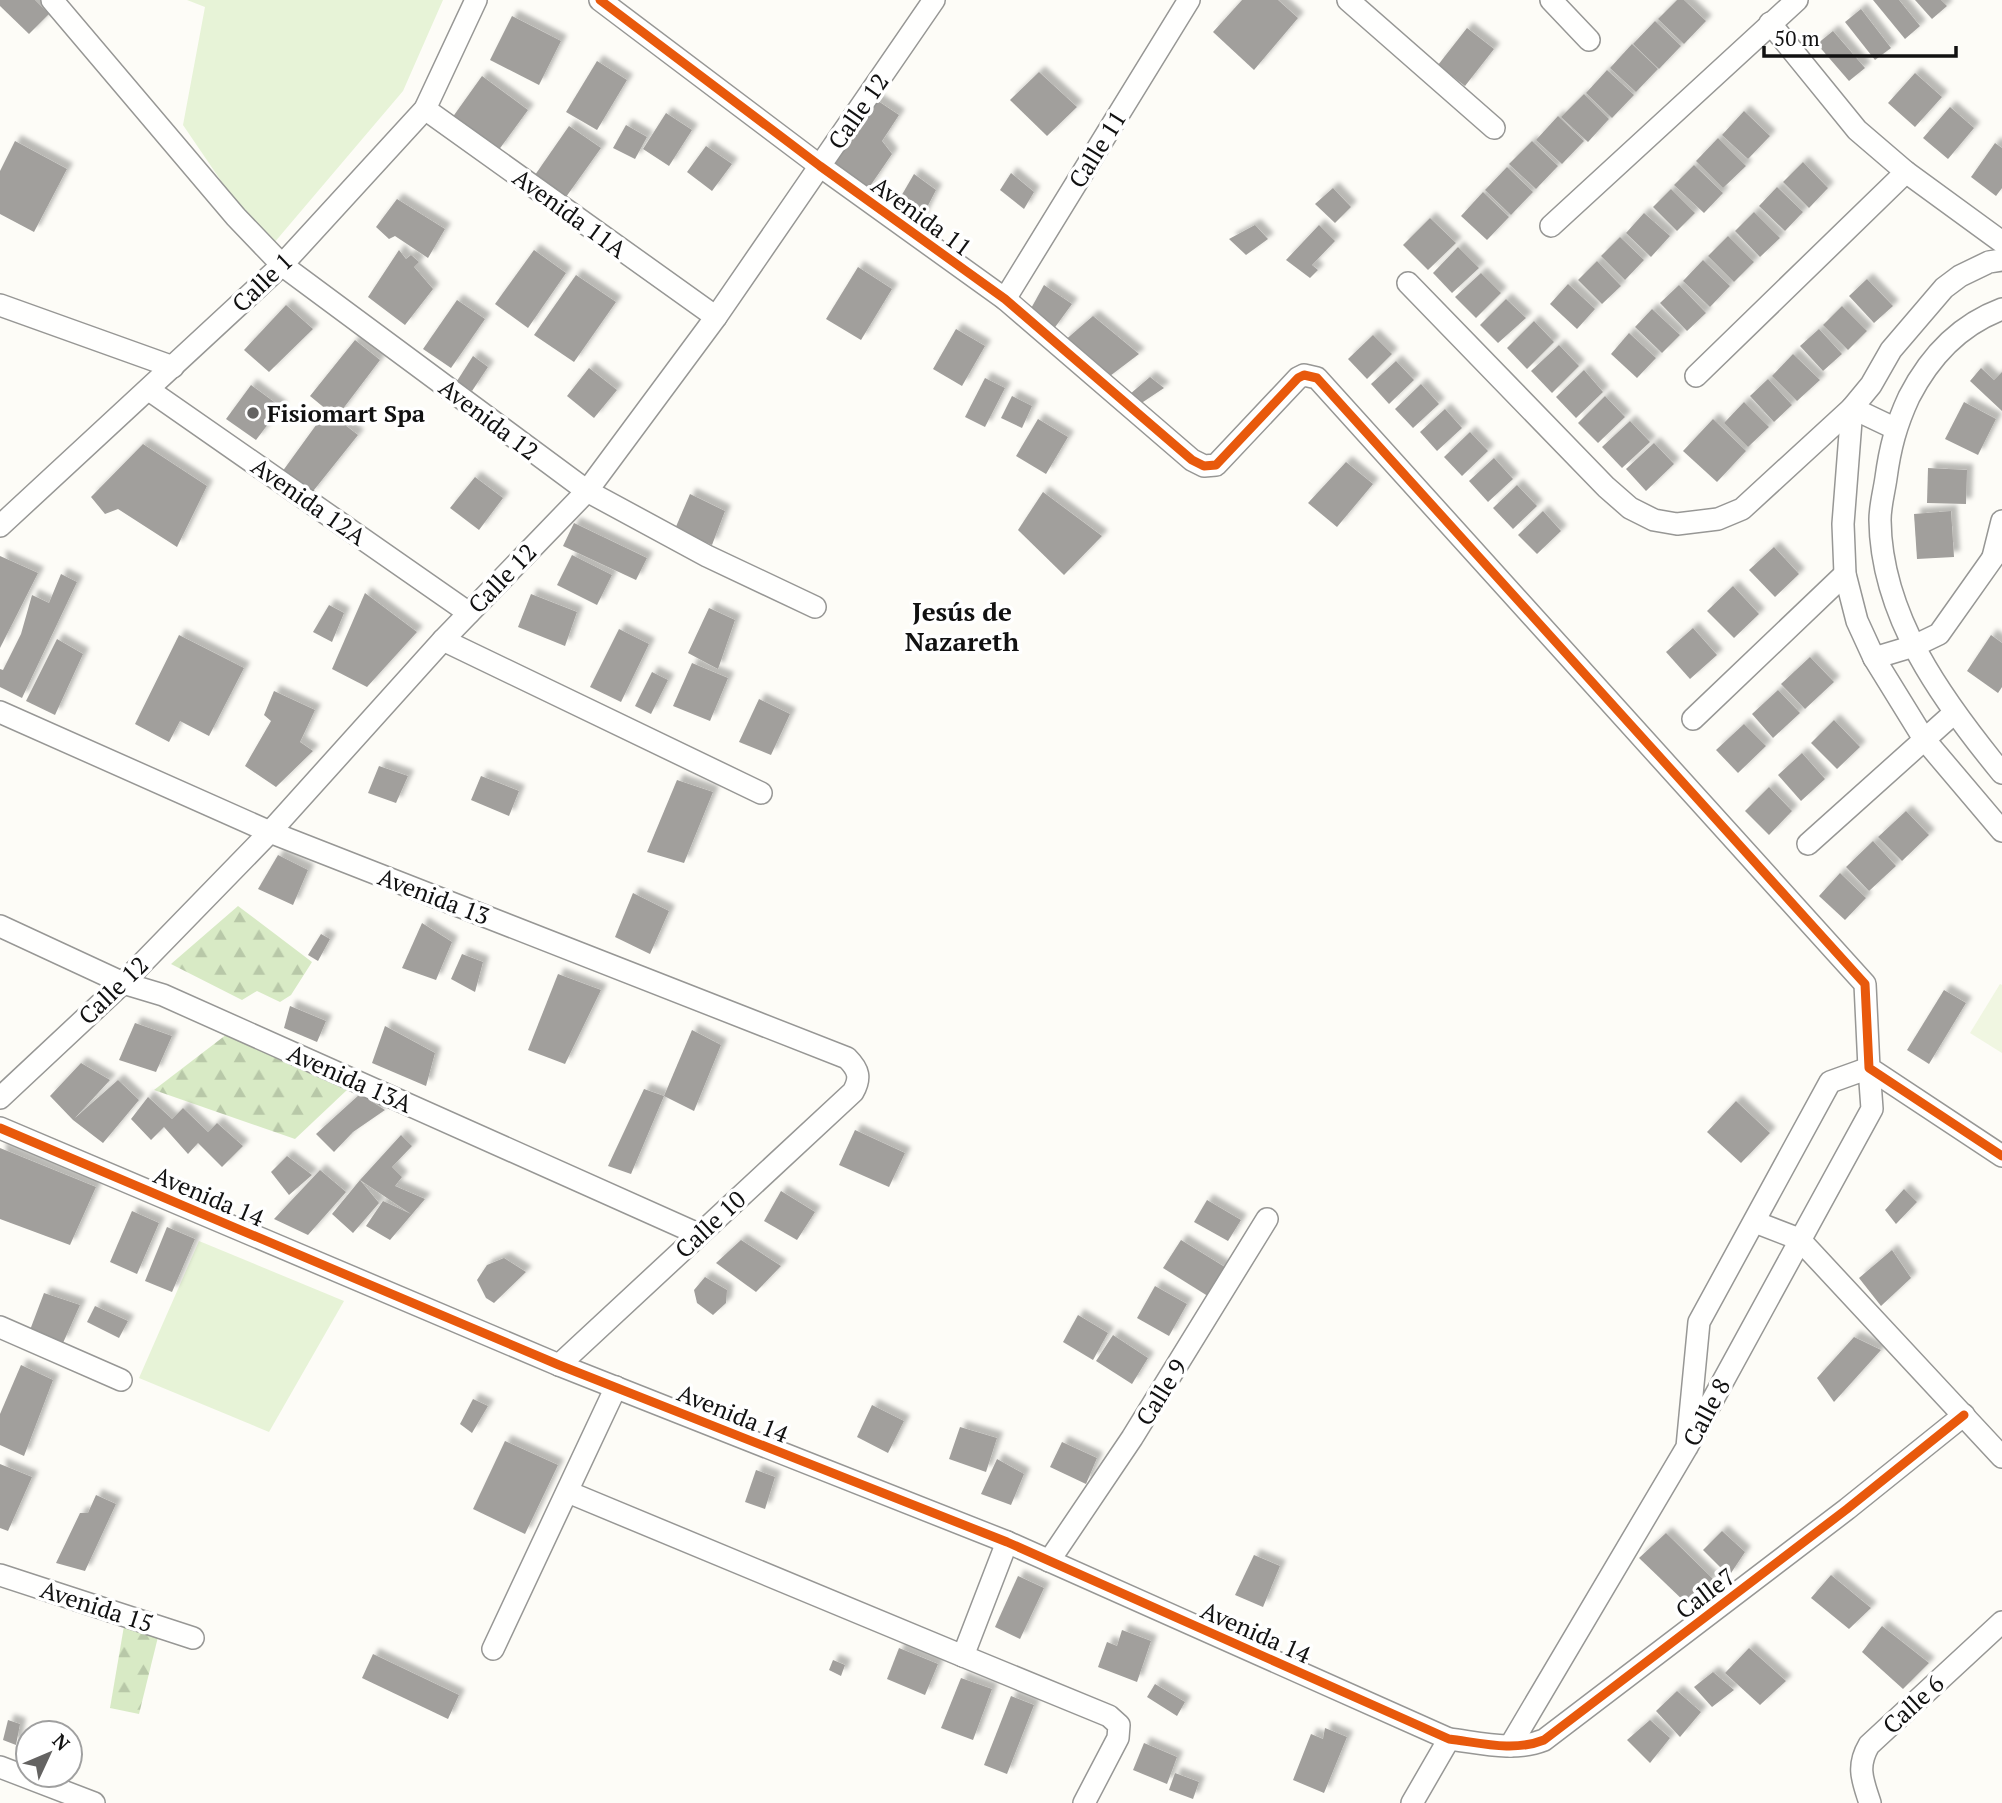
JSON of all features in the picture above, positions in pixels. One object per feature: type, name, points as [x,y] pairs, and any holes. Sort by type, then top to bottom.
[{"type":"street","name":"Avenida 12","points":[[52,0],[236,217],[282,265],[587,491],[707,556],[816,607]]},
{"type":"street","name":"Calle 1","points":[[0,526],[282,265],[425,109],[476,0]]},
{"type":"street","name":"Avenida 11","points":[[600,0],[820,166],[1004,299],[1192,460],[1204,466],[1216,465]]},
{"type":"street","name":"Calle 12","points":[[0,1097],[123,983],[270,832],[443,640],[587,491],[716,317],[934,0]]},
{"type":"street","name":"Calle 11","points":[[1004,299],[1189,0]]},
{"type":"street","points":[[1348,0],[1494,128]]},
{"type":"street","points":[[1550,0],[1589,40]]},
{"type":"street","points":[[1551,226],[1797,0]]},
{"type":"street","points":[[1770,23],[1857,130],[1906,172],[2002,242]]},
{"type":"street","name":"Avenida 11A","points":[[425,109],[716,317]]},
{"type":"street","points":[[1696,376],[1906,172]]},
{"type":"street","points":[[1408,283],[1606,487],[1630,508],[1654,520],[1698,523],[1742,509],[1852,408],[1871,386],[1891,350],[1944,288],[1960,276],[1989,262],[2002,260]]},
{"type":"street","points":[[0,305],[173,368]]},
{"type":"street","points":[[2002,309],[1976,318],[1941,349],[1919,377],[1894,428],[1880,519],[1886,574],[1914,646],[1954,714],[2002,773]]},
{"type":"street","name":"Calle 8","points":[[1216,465],[1298,378],[1304,375],[1317,378],[1864,984],[1872,1109],[1688,1447],[1510,1746]]},
{"type":"street","name":"Avenida 12A","points":[[149,390],[469,613]]},
{"type":"street","points":[[1852,408],[1894,428]]},
{"type":"street","points":[[1852,408],[1843,524],[1845,575],[1857,621],[1874,658],[1924,739],[2000,824]]},
{"type":"street","points":[[1874,658],[1931,639],[1946,627],[1997,552],[2002,520]]},
{"type":"street","points":[[1693,719],[1845,575]]},
{"type":"street","points":[[443,640],[761,793]]},
{"type":"street","name":"Avenida 13","points":[[0,712],[270,832],[847,1058],[857,1068],[859,1082]]},
{"type":"street","points":[[1808,844],[1954,714]]},
{"type":"street","name":"Avenida 13A","points":[[0,926],[123,983],[163,995],[698,1234]]},
{"type":"street","points":[[1688,1447],[1699,1322],[1830,1082],[1869,1068],[2002,1156]]},
{"type":"street","name":"Calle 10","points":[[559,1365],[853,1092],[859,1082]]},
{"type":"street","name":"Avenida 14","points":[[0,1128],[559,1365],[1007,1542],[1449,1739]]},
{"type":"street","name":"Calle 9","points":[[1049,1561],[1132,1438],[1267,1219]]},
{"type":"street","points":[[1755,1222],[1799,1239],[2002,1457]]},
{"type":"street","points":[[0,1327],[121,1380]]},
{"type":"street","points":[[493,1649],[616,1387]]},
{"type":"street","name":"Calle7","points":[[1449,1739],[1510,1746],[1528,1746],[1544,1740],[1847,1509],[1964,1415]]},
{"type":"street","points":[[568,1492],[1109,1716],[1119,1725],[1118,1738],[1084,1803]]},
{"type":"street","points":[[963,1656],[1007,1542]]},
{"type":"street","name":"Avenida 15","points":[[0,1575],[193,1638]]},
{"type":"street","name":"Calle 6","points":[[1870,1803],[1860,1770],[1861,1758],[1869,1745],[2002,1622]]},
{"type":"street","points":[[1412,1803],[1449,1739]]},
{"type":"street","points":[[0,1767],[94,1803]]},
{"type":"green space","points":[[187,0],[443,0],[403,91],[268,250],[183,125],[205,7]]},
{"type":"green space","points":[[238,906],[312,962],[291,995],[280,1002],[257,991],[242,1000],[171,964]]},
{"type":"green space","points":[[2000,984],[2002,985],[2002,1053],[1970,1033]]},
{"type":"green space","points":[[231,1031],[348,1089],[295,1139],[154,1090]]},
{"type":"green space","points":[[199,1241],[344,1301],[269,1432],[139,1378]]},
{"type":"green space","points":[[124,1626],[158,1637],[139,1714],[110,1708]]},
{"type":"building","points":[[0,0],[35,0],[49,14],[29,34],[0,6]]},
{"type":"building","points":[[1242,0],[1278,0],[1298,18],[1254,70],[1213,32]]},
{"type":"building","points":[[1677,0],[1684,0],[1706,21],[1684,44],[1658,19]]},
{"type":"building","points":[[1873,0],[1899,0],[1920,26],[1905,39]]},
{"type":"building","points":[[1915,0],[1941,0],[1947,6],[1932,19]]},
{"type":"building","points":[[1861,9],[1891,48],[1875,60],[1845,22]]},
{"type":"building","points":[[512,16],[561,41],[539,85],[490,60]]},
{"type":"building","points":[[1655,21],[1681,46],[1659,69],[1633,44]]},
{"type":"building","points":[[1467,28],[1494,49],[1465,86],[1438,65]]},
{"type":"building","points":[[1833,31],[1865,68],[1849,81],[1817,44]]},
{"type":"building","points":[[1632,44],[1658,69],[1636,92],[1610,68]]},
{"type":"building","points":[[597,61],[627,80],[597,130],[566,112]]},
{"type":"building","points":[[1607,70],[1634,95],[1612,118],[1586,93]]},
{"type":"building","points":[[1039,72],[1077,107],[1047,136],[1010,100]]},
{"type":"building","points":[[1915,73],[1942,97],[1915,127],[1888,103]]},
{"type":"building","points":[[482,76],[528,110],[498,151],[452,118]]},
{"type":"building","points":[[1584,94],[1609,119],[1588,142],[1561,117]]},
{"type":"building","points":[[875,99],[899,115],[882,141],[892,154],[866,192],[829,167]]},
{"type":"building","points":[[1950,107],[1974,128],[1948,159],[1923,138]]},
{"type":"building","points":[[1744,111],[1770,136],[1748,159],[1722,135]]},
{"type":"building","points":[[666,113],[692,130],[669,166],[643,149]]},
{"type":"building","points":[[1558,116],[1584,141],[1562,164],[1536,140]]},
{"type":"building","points":[[626,125],[647,137],[635,159],[613,148]]},
{"type":"building","points":[[569,126],[601,148],[566,197],[535,175]]},
{"type":"building","points":[[1718,138],[1746,166],[1723,188],[1696,161]]},
{"type":"building","points":[[15,141],[67,169],[34,232],[0,214],[0,171]]},
{"type":"building","points":[[1532,141],[1558,166],[1536,189],[1509,164]]},
{"type":"building","points":[[1995,143],[2002,148],[2002,188],[1996,196],[1971,177]]},
{"type":"building","points":[[706,146],[732,164],[712,191],[687,172]]},
{"type":"building","points":[[1803,162],[1828,188],[1809,208],[1783,182]]},
{"type":"building","points":[[1694,165],[1723,193],[1704,213],[1674,185]]},
{"type":"building","points":[[1507,167],[1533,192],[1511,215],[1485,190]]},
{"type":"building","points":[[1011,173],[1034,192],[1024,209],[1000,190]]},
{"type":"building","points":[[914,174],[936,190],[917,227],[893,210]]},
{"type":"building","points":[[1777,187],[1803,212],[1785,231],[1759,206]]},
{"type":"building","points":[[1333,188],[1351,207],[1335,223],[1315,204]]},
{"type":"building","points":[[1671,189],[1695,213],[1677,231],[1653,207]]},
{"type":"building","points":[[1483,192],[1509,217],[1487,240],[1461,216]]},
{"type":"building","points":[[397,199],[445,229],[428,258],[395,236],[389,239],[376,227]]},
{"type":"building","points":[[1754,212],[1780,238],[1760,257],[1735,231]]},
{"type":"building","points":[[1644,213],[1670,236],[1651,257],[1626,233]]},
{"type":"building","points":[[1430,218],[1456,243],[1428,270],[1403,245]]},
{"type":"building","points":[[1255,225],[1268,239],[1246,255],[1229,239]]},
{"type":"building","points":[[1319,225],[1335,241],[1312,265],[1318,270],[1310,278],[1286,260]]},
{"type":"building","points":[[1728,236],[1754,262],[1734,282],[1708,256]]},
{"type":"building","points":[[1620,237],[1644,260],[1625,280],[1601,256]]},
{"type":"building","points":[[1458,247],[1479,268],[1452,293],[1433,273]]},
{"type":"building","points":[[399,250],[406,259],[411,255],[419,262],[414,267],[433,289],[405,325],[368,297]]},
{"type":"building","points":[[534,250],[566,273],[528,328],[495,304]]},
{"type":"building","points":[[1703,260],[1730,286],[1710,307],[1683,281]]},
{"type":"building","points":[[1597,261],[1621,286],[1602,304],[1578,280]]},
{"type":"building","points":[[858,267],[892,289],[861,340],[826,319]]},
{"type":"building","points":[[1481,273],[1501,293],[1476,318],[1455,297]]},
{"type":"building","points":[[576,275],[616,302],[574,362],[534,335]]},
{"type":"building","points":[[1867,279],[1893,306],[1874,323],[1849,296]]},
{"type":"building","points":[[1568,284],[1595,309],[1577,329],[1550,304]]},
{"type":"building","points":[[1044,285],[1072,304],[1053,330],[1029,312]]},
{"type":"building","points":[[1679,285],[1706,313],[1687,331],[1660,303]]},
{"type":"building","points":[[1506,299],[1526,318],[1498,343],[1480,325]]},
{"type":"building","points":[[457,300],[485,319],[451,368],[423,349]]},
{"type":"building","points":[[286,305],[313,329],[269,372],[244,350]]},
{"type":"building","points":[[1842,306],[1867,331],[1848,350],[1823,325]]},
{"type":"building","points":[[1652,309],[1680,335],[1662,353],[1635,327]]},
{"type":"building","points":[[1093,316],[1139,354],[1106,379],[1063,342]]},
{"type":"building","points":[[1534,321],[1554,342],[1527,369],[1507,348]]},
{"type":"building","points":[[956,329],[985,346],[962,386],[933,369]]},
{"type":"building","points":[[1819,329],[1842,354],[1823,371],[1800,346]]},
{"type":"building","points":[[1629,333],[1656,358],[1637,378],[1611,354]]},
{"type":"building","points":[[1373,335],[1392,354],[1367,379],[1348,359]]},
{"type":"building","points":[[355,340],[380,360],[336,418],[358,435],[310,495],[282,472],[327,410],[310,396]]},
{"type":"building","points":[[1559,345],[1579,366],[1552,393],[1531,371]]},
{"type":"building","points":[[1793,354],[1820,380],[1797,401],[1772,376]]},
{"type":"building","points":[[473,356],[488,367],[472,391],[457,381]]},
{"type":"building","points":[[1396,361],[1414,380],[1389,404],[1371,384]]},
{"type":"building","points":[[589,368],[617,390],[594,418],[567,396]]},
{"type":"building","points":[[1981,368],[1994,380],[2002,372],[2002,411],[1970,381]]},
{"type":"building","points":[[1584,370],[1603,392],[1576,418],[1556,397]]},
{"type":"building","points":[[1150,377],[1164,388],[1140,404],[1130,394]]},
{"type":"building","points":[[985,378],[1005,388],[985,427],[965,417]]},
{"type":"building","points":[[1768,379],[1792,405],[1774,422],[1750,396]]},
{"type":"building","points":[[1421,384],[1439,404],[1413,428],[1395,409]]},
{"type":"building","name":"Fisiomart Spa","points":[[251,385],[281,407],[256,440],[226,419]]},
{"type":"building","points":[[1012,396],[1032,406],[1022,428],[1001,418]]},
{"type":"building","points":[[1605,396],[1625,417],[1598,443],[1578,423]]},
{"type":"building","points":[[1744,402],[1769,427],[1748,447],[1724,423]]},
{"type":"building","points":[[1964,402],[1996,419],[1978,455],[1945,439]]},
{"type":"building","points":[[1445,409],[1462,428],[1437,451],[1420,432]]},
{"type":"building","points":[[1038,419],[1068,437],[1046,474],[1016,456]]},
{"type":"building","points":[[1713,419],[1746,451],[1717,482],[1683,451]]},
{"type":"building","points":[[1630,421],[1650,442],[1622,468],[1602,447]]},
{"type":"building","points":[[1470,432],[1488,451],[1462,476],[1444,457]]},
{"type":"building","points":[[1654,443],[1674,464],[1646,491],[1626,469]]},
{"type":"building","points":[[143,444],[207,486],[177,547],[118,509],[105,514],[91,497]]},
{"type":"building","points":[[1494,458],[1513,479],[1488,502],[1469,481]]},
{"type":"building","points":[[1346,462],[1373,484],[1337,527],[1308,503]]},
{"type":"building","points":[[1928,468],[1967,470],[1966,504],[1927,503]]},
{"type":"building","points":[[475,477],[503,498],[479,530],[450,508]]},
{"type":"building","points":[[1517,485],[1537,506],[1513,529],[1493,508]]},
{"type":"building","points":[[1043,492],[1102,536],[1064,575],[1018,530]]},
{"type":"building","points":[[690,494],[725,511],[712,545],[675,529]]},
{"type":"building","points":[[1543,511],[1561,531],[1537,554],[1518,535]]},
{"type":"building","points":[[1951,511],[1954,557],[1917,559],[1914,514]]},
{"type":"building","points":[[574,523],[647,558],[636,580],[563,546]]},
{"type":"building","points":[[1774,547],[1799,574],[1775,597],[1749,570]]},
{"type":"building","points":[[572,555],[612,575],[597,605],[557,585]]},
{"type":"building","points":[[0,556],[38,573],[0,648]]},
{"type":"building","points":[[61,574],[77,582],[22,698],[0,687],[0,669],[3,670],[21,634],[32,595],[49,603]]},
{"type":"building","points":[[1733,586],[1759,614],[1734,638],[1707,611]]},
{"type":"building","points":[[365,593],[417,632],[367,687],[332,669]]},
{"type":"building","points":[[531,594],[577,612],[565,646],[518,627]]},
{"type":"building","points":[[329,605],[344,613],[332,642],[313,632]]},
{"type":"building","points":[[709,608],[735,620],[718,669],[688,653]]},
{"type":"building","points":[[1693,628],[1717,655],[1690,679],[1666,652]]},
{"type":"building","points":[[619,629],[649,644],[621,702],[590,687]]},
{"type":"building","points":[[179,635],[244,668],[209,736],[180,721],[169,742],[135,724]]},
{"type":"building","points":[[1991,635],[2002,643],[2002,687],[1998,693],[1967,671]]},
{"type":"building","points":[[57,639],[83,654],[55,715],[26,701]]},
{"type":"building","points":[[1810,657],[1834,682],[1805,709],[1781,684]]},
{"type":"building","points":[[692,663],[728,678],[710,721],[673,706]]},
{"type":"building","points":[[652,672],[668,680],[651,714],[635,706]]},
{"type":"building","points":[[1778,690],[1800,713],[1773,738],[1752,714]]},
{"type":"building","points":[[274,691],[315,710],[300,742],[313,751],[276,787],[245,766],[271,721],[264,715]]},
{"type":"building","points":[[759,699],[790,714],[771,755],[739,742]]},
{"type":"building","points":[[1834,720],[1860,747],[1837,769],[1811,743]]},
{"type":"building","points":[[1744,724],[1766,746],[1738,773],[1716,750]]},
{"type":"building","points":[[1802,753],[1825,779],[1801,801],[1778,775]]},
{"type":"building","points":[[379,766],[408,776],[396,803],[368,793]]},
{"type":"building","points":[[481,776],[519,791],[509,816],[471,800]]},
{"type":"building","points":[[677,780],[713,792],[684,863],[647,852]]},
{"type":"building","points":[[1769,787],[1792,811],[1769,835],[1745,811]]},
{"type":"building","points":[[1906,811],[1929,835],[1902,861],[1878,837]]},
{"type":"building","points":[[1873,841],[1896,866],[1869,891],[1846,867]]},
{"type":"building","points":[[278,855],[308,870],[293,905],[258,889]]},
{"type":"building","points":[[1840,873],[1866,898],[1845,920],[1819,896]]},
{"type":"building","points":[[633,893],[669,911],[650,954],[615,937]]},
{"type":"building","points":[[422,923],[452,942],[436,980],[402,968]]},
{"type":"building","points":[[321,934],[330,939],[318,961],[308,955]]},
{"type":"building","points":[[462,954],[483,962],[475,992],[451,979]]},
{"type":"building","points":[[558,974],[601,990],[565,1064],[528,1050]]},
{"type":"building","points":[[1944,990],[1966,1003],[1929,1064],[1907,1050]]},
{"type":"building","points":[[290,1006],[326,1021],[317,1042],[284,1028]]},
{"type":"building","points":[[135,1023],[172,1036],[156,1072],[119,1060]]},
{"type":"building","points":[[385,1026],[435,1053],[426,1086],[372,1063]]},
{"type":"building","points":[[692,1030],[721,1045],[694,1111],[664,1096]]},
{"type":"building","points":[[81,1063],[110,1080],[75,1118],[118,1080],[139,1100],[103,1143],[73,1120],[50,1096]]},
{"type":"building","points":[[644,1089],[664,1096],[631,1174],[608,1166]]},
{"type":"building","points":[[360,1094],[385,1110],[353,1132],[334,1152],[316,1134]]},
{"type":"building","points":[[148,1097],[172,1119],[183,1108],[208,1132],[217,1123],[243,1146],[222,1167],[198,1143],[188,1154],[164,1127],[151,1140],[131,1119]]},
{"type":"building","points":[[1736,1101],[1770,1133],[1741,1163],[1707,1132]]},
{"type":"building","points":[[855,1130],[905,1153],[889,1187],[839,1165]]},
{"type":"building","points":[[401,1135],[412,1146],[392,1167],[402,1177],[395,1186],[425,1199],[390,1240],[366,1226],[383,1201],[411,1214],[360,1180]]},
{"type":"building","points":[[0,1148],[96,1187],[70,1245],[0,1219]]},
{"type":"building","points":[[287,1156],[312,1175],[289,1195],[271,1172]]},
{"type":"building","points":[[320,1170],[346,1192],[308,1235],[274,1219]]},
{"type":"building","points":[[360,1180],[379,1203],[353,1233],[332,1214]]},
{"type":"building","points":[[1904,1189],[1917,1202],[1896,1224],[1885,1210]]},
{"type":"building","points":[[781,1191],[815,1212],[797,1240],[764,1221]]},
{"type":"building","points":[[1207,1200],[1241,1220],[1228,1241],[1194,1222]]},
{"type":"building","points":[[132,1211],[159,1223],[137,1274],[110,1262]]},
{"type":"building","points":[[167,1227],[195,1239],[172,1292],[145,1281]]},
{"type":"building","points":[[741,1240],[781,1266],[756,1292],[716,1263]]},
{"type":"building","points":[[1181,1240],[1228,1269],[1211,1298],[1163,1268]]},
{"type":"building","points":[[1892,1250],[1911,1278],[1881,1306],[1859,1278]]},
{"type":"building","points":[[504,1258],[526,1272],[494,1303],[486,1298],[477,1280],[487,1265]]},
{"type":"building","points":[[705,1277],[727,1290],[726,1303],[713,1315],[697,1303],[694,1290]]},
{"type":"building","points":[[1155,1286],[1187,1304],[1169,1336],[1137,1318]]},
{"type":"building","points":[[44,1293],[80,1305],[63,1343],[30,1330]]},
{"type":"building","points":[[95,1306],[128,1321],[119,1338],[87,1322]]},
{"type":"building","points":[[1078,1315],[1108,1333],[1093,1360],[1063,1342]]},
{"type":"building","points":[[1113,1335],[1148,1358],[1132,1384],[1096,1361]]},
{"type":"building","points":[[1854,1337],[1881,1350],[1834,1402],[1817,1378]]},
{"type":"building","points":[[21,1365],[53,1380],[24,1456],[0,1445],[0,1414]]},
{"type":"building","points":[[473,1399],[488,1406],[472,1433],[460,1424]]},
{"type":"building","points":[[872,1405],[904,1421],[888,1453],[857,1437]]},
{"type":"building","points":[[960,1427],[997,1438],[986,1472],[949,1459]]},
{"type":"building","points":[[505,1441],[558,1465],[525,1534],[473,1509]]},
{"type":"building","points":[[1062,1442],[1097,1458],[1086,1484],[1050,1467]]},
{"type":"building","points":[[997,1459],[1024,1474],[1011,1505],[981,1494]]},
{"type":"building","points":[[0,1464],[32,1477],[8,1531],[0,1528]]},
{"type":"building","points":[[756,1470],[775,1477],[765,1509],[745,1502]]},
{"type":"building","points":[[96,1495],[116,1504],[85,1571],[56,1563],[80,1513],[88,1513]]},
{"type":"building","points":[[1722,1531],[1745,1552],[1729,1576],[1703,1550]]},
{"type":"building","points":[[1666,1533],[1713,1579],[1688,1605],[1639,1558]]},
{"type":"building","points":[[1254,1555],[1280,1566],[1263,1607],[1235,1595]]},
{"type":"building","points":[[1831,1575],[1871,1608],[1849,1629],[1811,1598]]},
{"type":"building","points":[[1018,1576],[1044,1588],[1020,1639],[995,1627]]},
{"type":"building","points":[[1882,1626],[1929,1663],[1903,1689],[1862,1652]]},
{"type":"building","points":[[1122,1630],[1151,1641],[1137,1682],[1098,1667],[1107,1642],[1117,1646]]},
{"type":"building","points":[[899,1648],[938,1664],[925,1695],[887,1679]]},
{"type":"building","points":[[1749,1648],[1786,1681],[1760,1705],[1725,1673]]},
{"type":"building","points":[[373,1654],[459,1695],[448,1719],[362,1678]]},
{"type":"building","points":[[833,1660],[845,1665],[841,1676],[829,1670]]},
{"type":"building","points":[[1713,1672],[1734,1690],[1712,1707],[1694,1687]]},
{"type":"building","points":[[961,1678],[992,1689],[973,1740],[941,1728]]},
{"type":"building","points":[[1155,1684],[1185,1702],[1177,1716],[1147,1697]]},
{"type":"building","points":[[1677,1691],[1701,1712],[1680,1737],[1656,1711]]},
{"type":"building","points":[[1011,1696],[1034,1705],[1007,1774],[984,1765]]},
{"type":"building","points":[[8,1720],[14,1722],[14,1744],[3,1740]]},
{"type":"building","points":[[1650,1720],[1670,1738],[1650,1763],[1627,1740]]},
{"type":"building","points":[[1325,1728],[1347,1737],[1324,1793],[1293,1780],[1311,1734],[1323,1739]]},
{"type":"building","points":[[1144,1743],[1177,1757],[1167,1784],[1133,1770]]},
{"type":"building","points":[[1175,1773],[1199,1782],[1193,1799],[1169,1790]]},
{"type":"cycle path","points":[[600,0],[820,166],[1005,299],[1192,460],[1204,466],[1216,465],[1298,378],[1304,375],[1317,378],[1865,984],[1869,1068],[2002,1156]]},
{"type":"cycle path","points":[[0,1128],[559,1365],[1007,1542],[1449,1739],[1473,1743],[1509,1746],[1544,1740],[1847,1509],[1964,1415]]},
{"type":"place","name":"Fisiomart Spa","points":[[253,413]]},
{"type":"district","name":"Jesús de Nazareth","points":[[962,626]]}]
